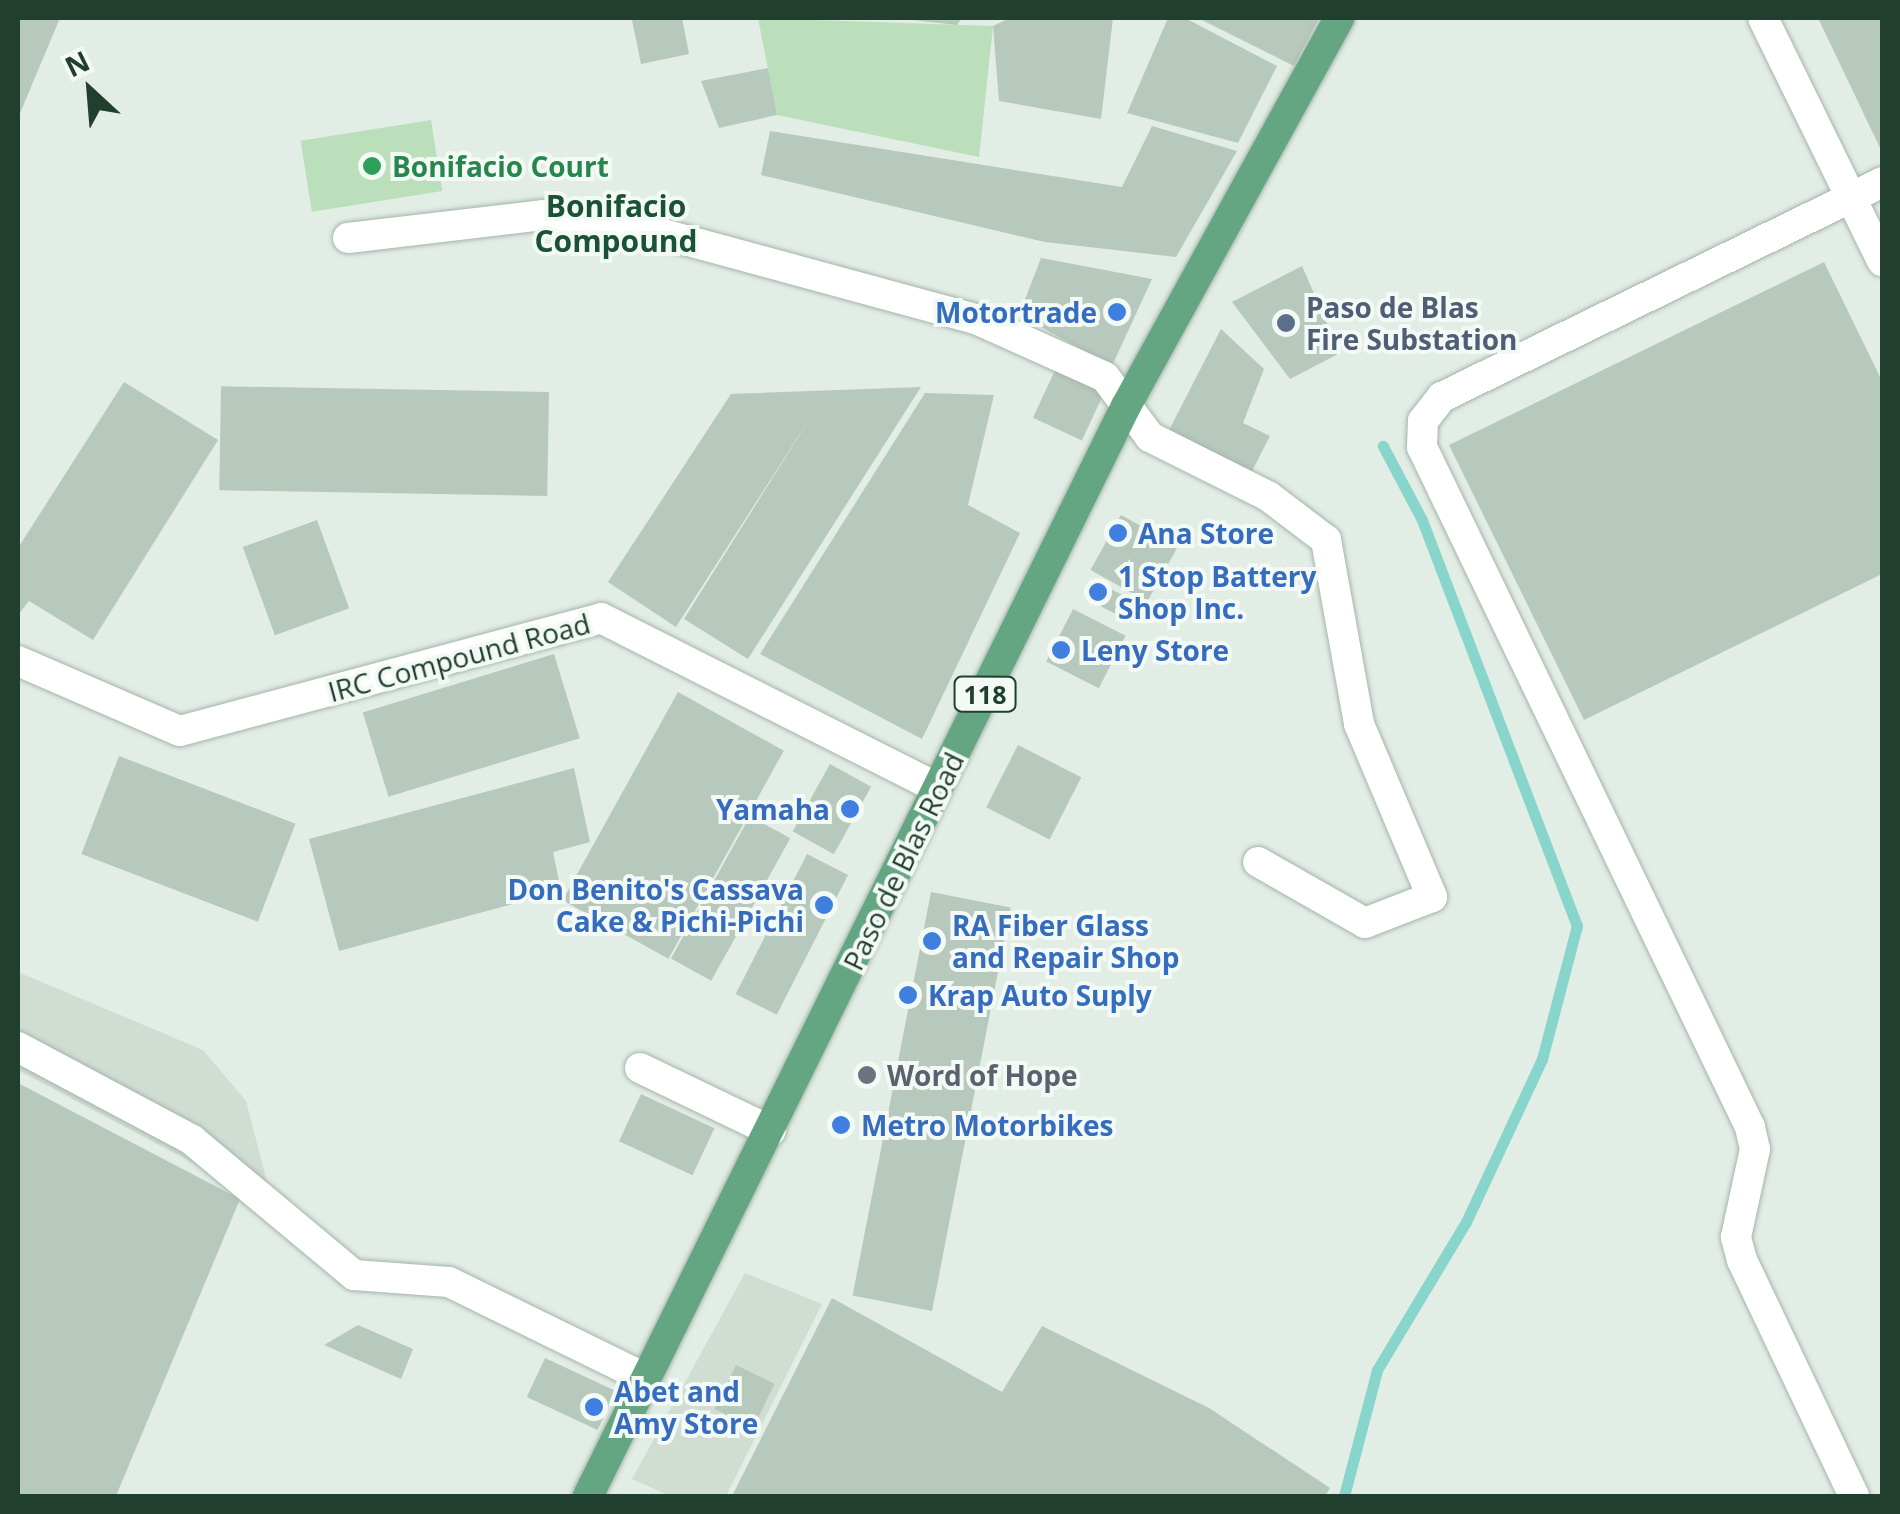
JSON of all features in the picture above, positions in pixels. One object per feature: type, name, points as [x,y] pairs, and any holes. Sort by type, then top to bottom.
[{"type":"main road","name":"Paso de Blas Road","points":[[588,1496],[1126,406],[1338,18]]},
{"type":"street","points":[[1763,18],[1882,261]]},
{"type":"street","points":[[1854,1496],[1742,1260],[1736,1238],[1755,1149],[1750,1126],[1422,446],[1423,421],[1442,398],[1882,182]]},
{"type":"street","points":[[348,238],[543,215],[728,248],[976,320],[1105,377],[1150,436],[1268,496],[1326,540],[1359,724],[1432,897],[1365,923],[1258,862]]},
{"type":"street","name":"IRC Compound Road","points":[[18,661],[180,731],[602,618],[938,788]]},
{"type":"street","points":[[18,1047],[192,1140],[354,1275],[449,1282],[647,1379]]},
{"type":"street","points":[[640,1068],[771,1131]]},
{"type":"shaded area","points":[[18,972],[203,1050],[246,1101],[267,1182],[259,1198],[18,1070]]},
{"type":"shaded area","points":[[745,1273],[822,1304],[726,1496],[670,1496],[632,1479]]},
{"type":"green space","points":[[758,18],[993,26],[979,157],[777,115]]},
{"type":"green space","name":"Bonifacio Court","points":[[431,120],[442,191],[312,212],[301,141]]},
{"type":"building","points":[[18,18],[60,18],[18,118]]},
{"type":"building","points":[[682,18],[689,54],[641,64],[632,20]]},
{"type":"building","points":[[894,18],[962,18],[957,25]]},
{"type":"building","points":[[1010,18],[1113,18],[1101,119],[999,101],[993,26]]},
{"type":"building","points":[[1168,18],[1185,18],[1277,66],[1238,143],[1127,113]]},
{"type":"building","points":[[1198,18],[1319,18],[1294,66]]},
{"type":"building","points":[[1818,18],[1882,18],[1882,152]]},
{"type":"building","points":[[768,68],[777,115],[719,128],[701,81]]},
{"type":"building","points":[[1152,126],[1237,151],[1176,257],[1045,242],[761,175],[770,131],[1122,187]]},
{"type":"building","points":[[1041,258],[1152,279],[1112,366],[1019,315]]},
{"type":"building","points":[[1824,262],[1882,381],[1882,574],[1584,720],[1449,445]]},
{"type":"building","points":[[1302,266],[1340,353],[1290,379],[1232,302]]},
{"type":"building","points":[[1221,329],[1264,369],[1243,423],[1270,436],[1250,475],[1167,434]]},
{"type":"building","points":[[1057,366],[1106,389],[1082,440],[1033,418]]},
{"type":"building","points":[[124,382],[218,440],[93,640],[29,601],[18,615],[18,548]]},
{"type":"building","points":[[221,386],[549,392],[547,496],[219,490]]},
{"type":"building","points":[[921,387],[748,659],[684,619],[819,404],[676,627],[608,582],[731,394]]},
{"type":"building","points":[[925,393],[994,395],[968,505],[1020,533],[922,739],[760,654]]},
{"type":"building","points":[[1121,515],[1178,547],[1147,602],[1090,570]]},
{"type":"building","points":[[317,520],[349,608],[275,635],[243,547]]},
{"type":"building","points":[[1097,582],[1142,605],[1133,623],[1088,600]]},
{"type":"building","points":[[1073,609],[1126,636],[1099,688],[1046,662]]},
{"type":"building","points":[[554,654],[580,738],[388,797],[363,712]]},
{"type":"building","points":[[678,692],[784,751],[668,959],[563,900]]},
{"type":"building","points":[[1018,745],[1081,777],[1049,840],[986,807]]},
{"type":"building","points":[[119,756],[295,824],[258,922],[81,854]]},
{"type":"building","points":[[830,764],[871,787],[834,854],[793,831]]},
{"type":"building","points":[[574,768],[590,842],[553,852],[561,891],[339,951],[309,839]]},
{"type":"building","points":[[750,816],[790,838],[711,981],[671,959]]},
{"type":"building","points":[[807,854],[848,875],[777,1015],[736,994]]},
{"type":"building","points":[[931,892],[1011,907],[932,1311],[853,1295]]},
{"type":"building","points":[[18,1083],[240,1199],[116,1496],[18,1496]]},
{"type":"building","points":[[641,1094],[714,1128],[692,1175],[619,1141]]},
{"type":"building","points":[[832,1298],[1002,1392],[1042,1326],[1209,1408],[1330,1488],[1325,1496],[732,1496]]},
{"type":"building","points":[[358,1325],[413,1349],[401,1379],[324,1345]]},
{"type":"building","points":[[545,1358],[616,1391],[598,1430],[527,1397]]},
{"type":"building","points":[[736,1365],[775,1384],[753,1428],[715,1409]]},
{"type":"waterway","points":[[1344,1496],[1377,1370],[1466,1222],[1542,1059],[1577,926],[1422,520],[1383,446]]},
{"type":"place","name":"Bonifacio Court","points":[[372,166]]},
{"type":"place","name":"Motortrade","points":[[1117,312]]},
{"type":"place","name":"Paso de Blas Fire Substation","points":[[1286,323]]},
{"type":"place","name":"Ana Store","points":[[1118,533]]},
{"type":"place","name":"1 Stop Battery Shop Inc.","points":[[1098,592]]},
{"type":"place","name":"Leny Store","points":[[1061,650]]},
{"type":"place","name":"Yamaha","points":[[850,809]]},
{"type":"place","name":"Don Benito's Cassava Cake & Pichi-Pichi","points":[[824,905]]},
{"type":"place","name":"RA Fiber Glass and Repair Shop","points":[[932,941]]},
{"type":"place","name":"Krap Auto Suply","points":[[908,995]]},
{"type":"place","name":"Word of Hope","points":[[867,1075]]},
{"type":"place","name":"Metro Motorbikes","points":[[841,1125]]},
{"type":"place","name":"Abet and Amy Store","points":[[594,1407]]},
{"type":"district","name":"Bonifacio Compound","points":[[616,223]]}]
